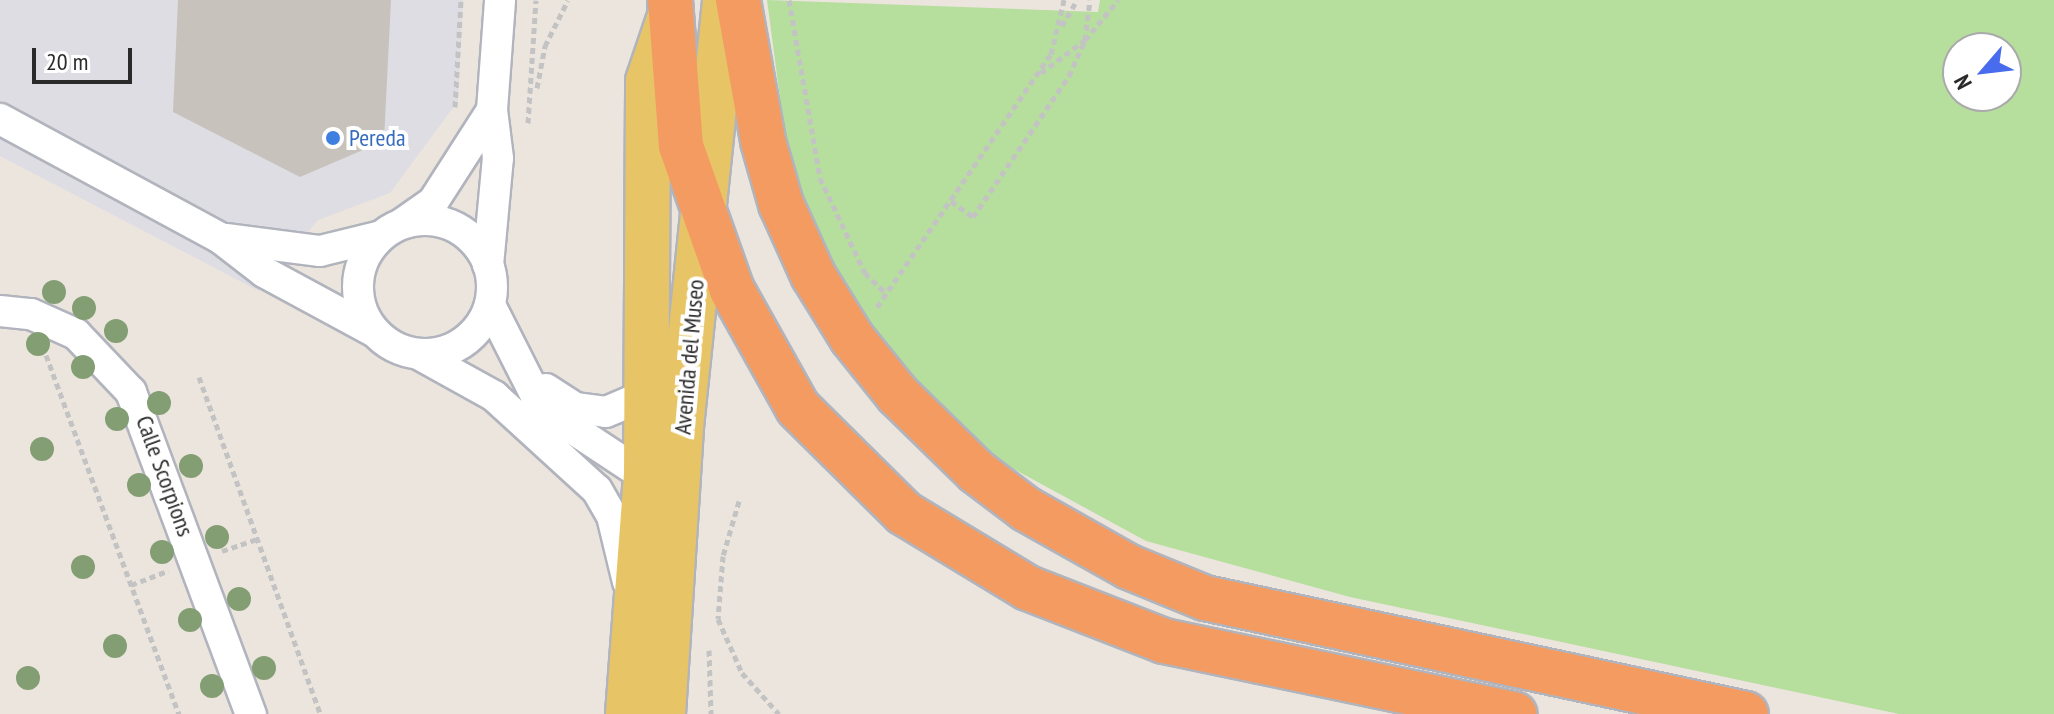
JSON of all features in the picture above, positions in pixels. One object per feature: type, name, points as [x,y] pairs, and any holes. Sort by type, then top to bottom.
[{"type":"highway","points":[[738,0],[763,141],[781,204],[813,275],[852,338],[908,406],[1026,509],[1129,567],[1205,598],[1746,714]]},
{"type":"highway","points":[[670,10],[678,45],[681,146],[704,222],[738,302],[798,408],[904,513],[984,564],[1094,619],[1164,641],[1514,714]]},
{"type":"main road","name":"Avenida del Museo","points":[[663,714],[669,565],[679,529],[681,427],[725,0]]},
{"type":"main road","name":"Avenida del Museo","points":[[629,699],[632,608],[643,553],[646,474],[648,81],[670,10]]},
{"type":"street","points":[[500,0],[492,110],[498,158],[488,265],[490,305],[552,415],[646,474],[662,490],[669,565]]},
{"type":"street","points":[[373,331],[358,299],[359,275],[392,230],[433,202],[492,110]]},
{"type":"street","points":[[0,119],[220,238],[264,272],[494,396],[597,490],[612,516],[632,608]]},
{"type":"street","points":[[220,238],[320,251],[392,230],[445,222],[471,239],[488,265]]},
{"type":"street","points":[[420,355],[464,343],[490,305]]},
{"type":"street","name":"Calle Scorpions","points":[[0,311],[31,314],[76,334],[131,392],[251,714]]},
{"type":"street","points":[[524,370],[555,397],[592,412],[624,407],[646,383]]},
{"type":"path","points":[[453,123],[461,0]]},
{"type":"path","points":[[537,88],[545,46],[568,0]]},
{"type":"path","points":[[789,0],[820,178],[865,273],[887,294]]},
{"type":"path","points":[[1060,31],[1064,0]]},
{"type":"path","points":[[869,319],[1036,78],[1077,0]]},
{"type":"path","points":[[951,201],[973,217],[1069,76],[1085,40],[1090,0]]},
{"type":"path","points":[[1036,78],[1085,40],[1118,0]]},
{"type":"path","points":[[31,314],[179,714]]},
{"type":"path","points":[[199,377],[320,714]]},
{"type":"path","points":[[739,501],[723,556],[718,619],[742,673],[779,714]]},
{"type":"shaded area","points":[[0,0],[463,0],[458,101],[390,193],[318,220],[259,291],[0,156]]},
{"type":"green space","points":[[767,0],[1098,12],[1100,0],[2054,0],[2054,714],[1899,714],[1350,597],[1146,541],[990,456],[881,342],[838,272],[789,165]]},
{"type":"building","points":[[178,0],[391,0],[384,141],[300,177],[173,112]]},
{"type":"place","name":"Pereda","points":[[333,138]]}]
